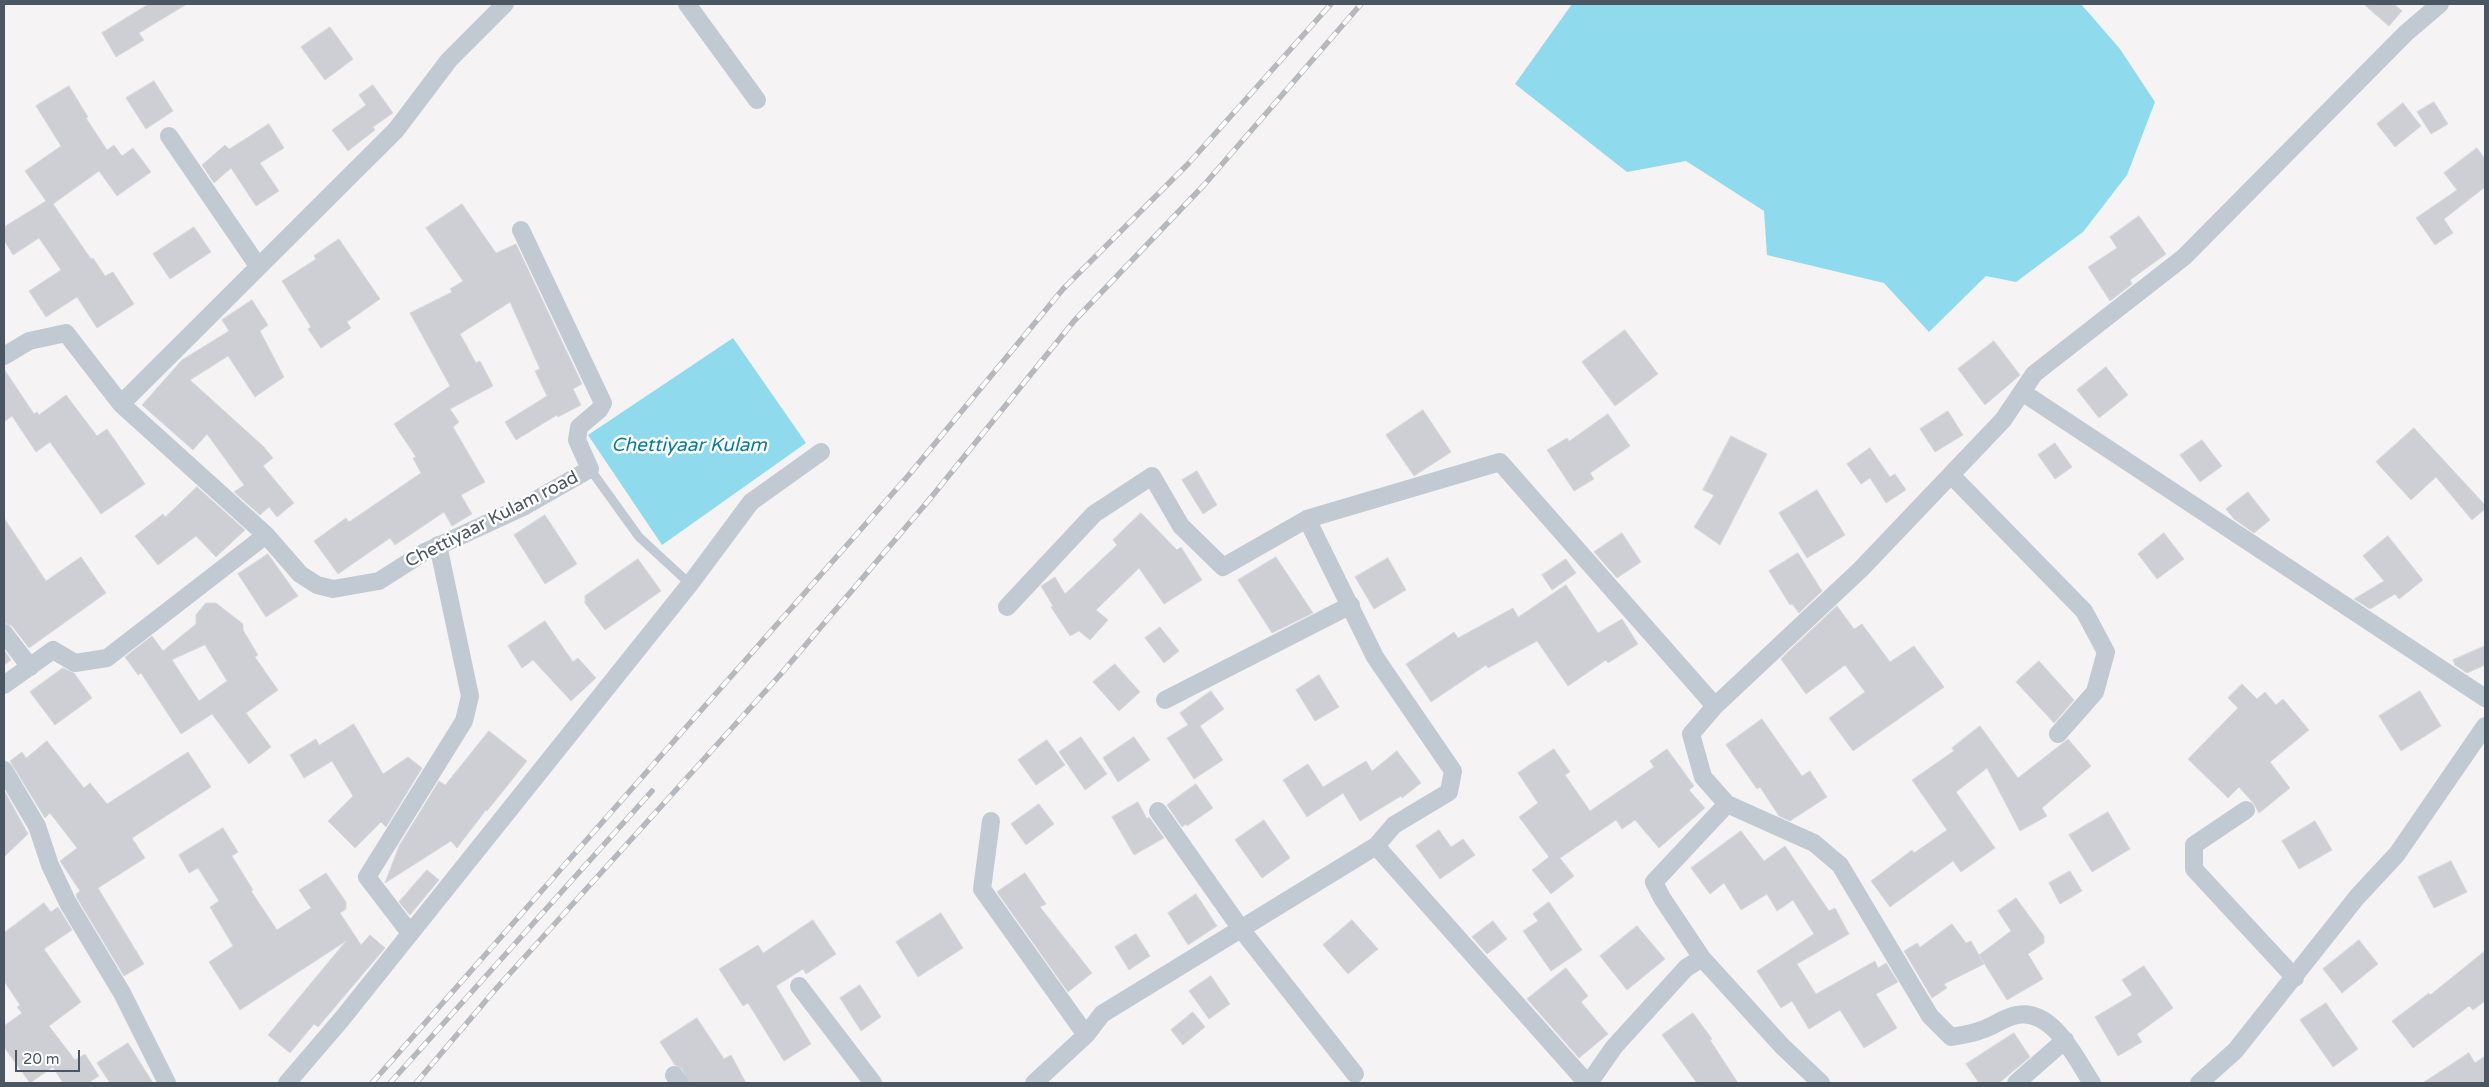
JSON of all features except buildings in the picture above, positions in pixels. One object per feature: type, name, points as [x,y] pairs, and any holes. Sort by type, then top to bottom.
[{"type":"street","points":[[121,404],[396,130],[449,60],[505,4]]},
{"type":"street","points":[[687,4],[757,100]]},
{"type":"street","points":[[2092,1083],[2065,1040],[2043,1020],[2032,1015],[2016,1015],[1981,1030],[1951,1037],[1930,1016],[1840,865],[1814,843],[1727,804],[1703,777],[1691,734],[1715,706],[1861,570],[2003,420],[2034,374],[2184,257],[2406,33],[2440,4]]},
{"type":"street","points":[[169,136],[258,266]]},
{"type":"street","points":[[521,230],[603,403],[599,410],[580,427],[578,440],[590,469]]},
{"type":"street","name":"Chettiyaar Kulam road","points":[[4,356],[29,341],[66,333],[121,404],[266,534],[300,574],[317,585],[333,589],[379,581],[423,552],[525,506],[590,469]]},
{"type":"street","points":[[2022,392],[2485,698]]},
{"type":"street","points":[[287,1083],[690,584],[751,502],[821,452]]},
{"type":"street","points":[[1007,607],[1094,514],[1152,476],[1181,526],[1223,567],[1308,519],[1500,462],[1715,706]]},
{"type":"street","points":[[1951,475],[2084,610],[2106,652],[2095,692],[2058,734]]},
{"type":"street","points":[[1034,1083],[1086,1034],[1102,1014],[1376,846],[1394,825],[1449,792],[1453,771],[1375,657],[1308,519]]},
{"type":"street","points":[[4,686],[53,650],[75,663],[107,658],[266,534]]},
{"type":"street","points":[[410,933],[367,877],[464,721],[470,696],[438,545]]},
{"type":"street","points":[[1165,700],[1351,605]]},
{"type":"street","points":[[4,633],[30,666]]},
{"type":"street","points":[[2199,1083],[2235,1051],[2296,978],[2357,897],[2414,832],[2485,726]]},
{"type":"street","points":[[4,770],[37,826],[50,865],[68,903],[122,993],[167,1083]]},
{"type":"street","points":[[1727,804],[1654,882],[1662,898],[1702,958],[1782,1046],[1821,1083]]},
{"type":"street","points":[[2246,810],[2194,845],[2194,869],[2296,978]]},
{"type":"street","points":[[1158,811],[1241,929],[1356,1074]]},
{"type":"street","points":[[991,821],[982,889],[1086,1034]]},
{"type":"street","points":[[1376,846],[1588,1083],[1614,1047],[1686,968],[1702,958]]},
{"type":"street","points":[[799,986],[873,1083]]},
{"type":"street","points":[[2016,1083],[2065,1040]]},
{"type":"lane","name":"Chettiyaar Kulam road","points":[[590,469],[639,537],[690,584]]},
{"type":"water","points":[[1572,4],[2081,4],[2120,49],[2155,102],[2127,175],[2083,232],[2016,282],[1986,276],[1929,332],[1884,283],[1767,255],[1764,211],[1686,161],[1627,172],[1515,84]]},
{"type":"water","name":"Chettiyaar Kulam","points":[[733,338],[806,443],[662,545],[588,435]]},
{"type":"railway","points":[[372,1083],[908,476],[1063,289],[1188,164],[1331,4]]},
{"type":"railway","points":[[416,1083],[494,991],[780,675],[929,500],[1074,321],[1204,185],[1361,4]]},
{"type":"railway","points":[[390,1083],[652,791]]}]
